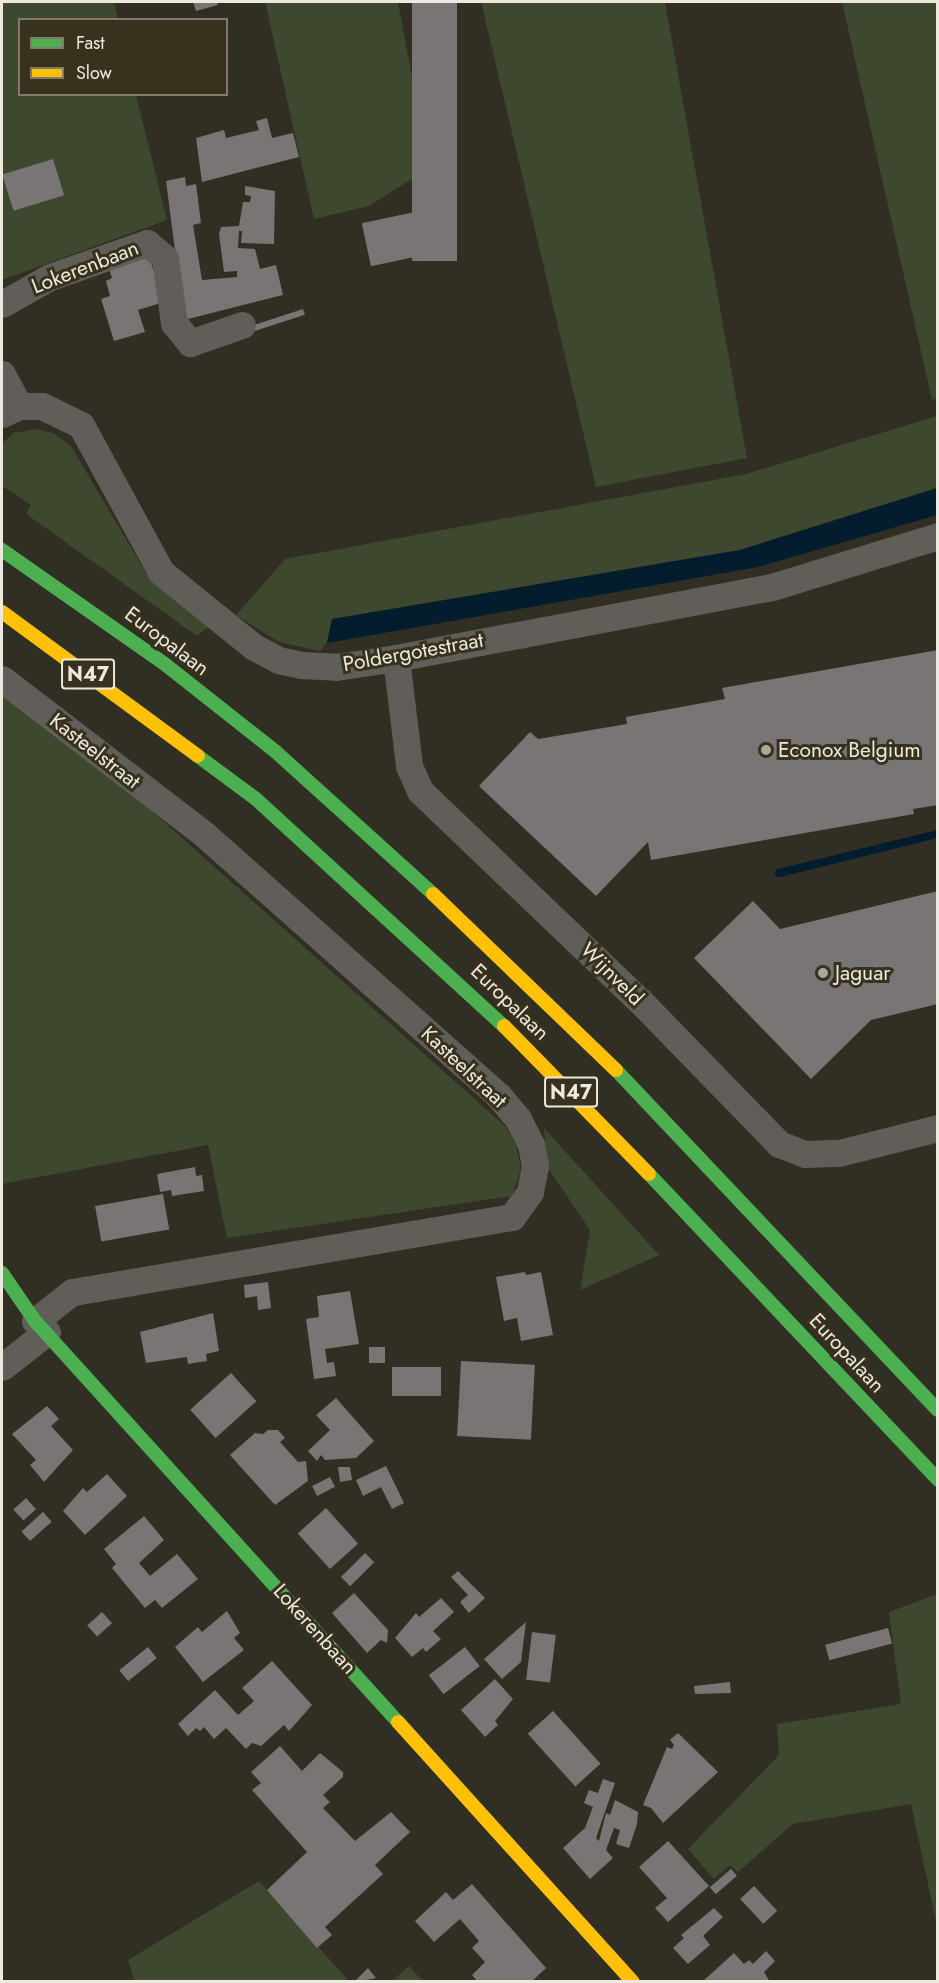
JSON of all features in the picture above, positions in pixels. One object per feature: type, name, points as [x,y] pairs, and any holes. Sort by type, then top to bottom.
[{"type":"main road","name":"Europalaan","points":[[2,550],[166,665],[276,752],[393,855],[588,1040],[938,1410]]},
{"type":"main road","name":"Europalaan","points":[[2,612],[256,799],[450,973],[555,1075],[938,1480]]},
{"type":"main road","name":"Lokerenbaan","points":[[2,1273],[41,1327],[633,1982]]},
{"type":"street","name":"Lokerenbaan","points":[[2,304],[50,277],[147,243],[165,258],[174,323],[190,343],[242,325]]},
{"type":"street","points":[[2,374],[10,410]]},
{"type":"street","name":"Poldergotestraat","points":[[10,410],[42,406],[81,425],[161,572],[254,647],[278,660],[301,665],[336,667],[396,658],[772,587],[938,536]]},
{"type":"street","name":"Wijnveld","points":[[396,658],[409,766],[420,791],[640,1001],[779,1144],[805,1154],[839,1153],[938,1128]]},
{"type":"street","name":"Kasteelstraat","points":[[2,679],[205,835],[498,1095],[518,1119],[535,1166],[530,1192],[512,1217],[72,1292],[2,1367]]},
{"type":"green space","points":[[2,2],[114,2],[118,18],[18,18],[18,96],[136,96],[167,220],[2,280]]},
{"type":"green space","points":[[265,2],[398,2],[429,168],[369,206],[314,219]]},
{"type":"green space","points":[[481,2],[665,2],[747,458],[596,487]]},
{"type":"green space","points":[[842,2],[937,2],[938,398],[932,400]]},
{"type":"green space","points":[[937,416],[937,488],[740,550],[332,619],[327,643],[320,651],[279,642],[236,615],[285,559],[746,474]]},
{"type":"green space","points":[[34,429],[53,433],[71,446],[146,573],[208,627],[197,636],[26,514],[31,505],[2,486],[2,443],[14,433]]},
{"type":"green space","points":[[2,694],[117,780],[506,1127],[516,1145],[521,1169],[512,1196],[227,1238],[208,1145],[2,1184]]},
{"type":"green space","points":[[544,1128],[659,1255],[580,1290],[590,1230],[546,1165]]},
{"type":"green space","points":[[937,1594],[937,1926],[911,1804],[793,1824],[738,1872],[730,1865],[714,1879],[688,1849],[779,1755],[777,1724],[901,1704],[889,1612]]},
{"type":"green space","points":[[259,1881],[349,1981],[134,1981],[128,1960]]},
{"type":"green space","points":[[409,1966],[423,1981],[392,1981]]},
{"type":"water","points":[[937,488],[937,515],[758,567],[327,643],[332,619],[740,550]]},
{"type":"building","points":[[193,2],[217,2],[218,5],[196,11]]},
{"type":"building","points":[[412,2],[457,2],[457,261],[412,261]]},
{"type":"building","points":[[267,118],[272,138],[293,133],[299,157],[202,182],[196,138],[224,130],[226,138],[259,130],[256,121]]},
{"type":"building","points":[[53,159],[64,195],[13,211],[2,174]]},
{"type":"building","points":[[185,177],[186,186],[196,184],[201,223],[193,225],[202,280],[237,277],[237,271],[224,272],[219,234],[221,227],[239,226],[243,202],[250,202],[251,196],[245,195],[245,186],[275,191],[274,244],[241,243],[242,231],[239,231],[238,248],[255,249],[260,269],[276,265],[283,295],[184,320],[166,181]]},
{"type":"building","points":[[443,206],[452,249],[371,266],[362,223]]},
{"type":"building","points":[[149,257],[164,302],[138,310],[145,332],[114,341],[101,299],[110,296],[106,281],[112,278],[108,266],[85,269]]},
{"type":"building","points":[[303,309],[305,315],[252,332],[250,326]]},
{"type":"building","points":[[938,650],[938,805],[913,809],[914,814],[651,860],[648,842],[596,896],[479,786],[530,732],[538,739],[627,724],[626,717],[725,699],[722,688]]},
{"type":"building","name":"Jaguar","points":[[938,891],[938,1004],[871,1020],[811,1079],[694,958],[753,901],[780,929]]},
{"type":"building","points":[[195,1167],[196,1176],[202,1175],[204,1191],[172,1196],[171,1190],[160,1192],[157,1174]]},
{"type":"building","points":[[163,1194],[169,1229],[101,1241],[95,1206]]},
{"type":"building","points":[[525,1272],[526,1275],[541,1272],[553,1335],[521,1341],[517,1318],[504,1321],[496,1277]]},
{"type":"building","points":[[268,1282],[271,1308],[258,1310],[257,1296],[245,1298],[244,1285]]},
{"type":"building","points":[[350,1291],[359,1344],[325,1349],[327,1363],[334,1362],[336,1376],[314,1379],[306,1319],[319,1317],[317,1296]]},
{"type":"building","points":[[213,1313],[219,1351],[206,1354],[207,1361],[188,1364],[187,1357],[146,1363],[140,1332]]},
{"type":"building","points":[[369,1347],[385,1347],[385,1363],[369,1363]]},
{"type":"building","points":[[461,1361],[535,1365],[531,1440],[457,1436]]},
{"type":"building","points":[[392,1367],[441,1367],[441,1396],[392,1396]]},
{"type":"building","points":[[231,1373],[256,1401],[216,1438],[190,1410]]},
{"type":"building","points":[[336,1398],[374,1441],[356,1458],[325,1460],[321,1455],[317,1461],[308,1451],[330,1430],[316,1415]]},
{"type":"building","points":[[47,1406],[59,1419],[51,1426],[73,1450],[44,1482],[30,1465],[36,1460],[12,1434]]},
{"type":"building","points":[[268,1430],[278,1430],[285,1438],[280,1442],[298,1462],[306,1461],[308,1481],[275,1505],[230,1455],[255,1433],[263,1434]]},
{"type":"building","points":[[386,1466],[404,1503],[392,1509],[381,1487],[363,1496],[356,1480]]},
{"type":"building","points":[[338,1467],[350,1467],[352,1480],[340,1482]]},
{"type":"building","points":[[107,1474],[127,1496],[85,1535],[63,1511],[83,1488],[87,1492]]},
{"type":"building","points":[[330,1477],[335,1487],[317,1496],[312,1486]]},
{"type":"building","points":[[26,1498],[36,1509],[23,1521],[13,1509]]},
{"type":"building","points":[[326,1508],[358,1544],[330,1569],[298,1533]]},
{"type":"building","points":[[43,1512],[52,1522],[30,1541],[21,1531]]},
{"type":"building","points":[[144,1516],[164,1540],[139,1563],[150,1576],[177,1554],[198,1579],[162,1608],[155,1600],[145,1608],[112,1568],[116,1564],[104,1549]]},
{"type":"building","points":[[365,1553],[374,1562],[350,1586],[341,1577]]},
{"type":"building","points":[[458,1571],[485,1598],[469,1613],[460,1602],[468,1595],[451,1577]]},
{"type":"building","points":[[354,1593],[388,1630],[387,1643],[381,1640],[367,1653],[332,1613]]},
{"type":"building","points":[[441,1598],[454,1612],[433,1631],[441,1639],[426,1652],[423,1648],[412,1657],[395,1638],[416,1613],[419,1617]]},
{"type":"building","points":[[227,1611],[240,1633],[234,1638],[244,1650],[203,1682],[175,1647],[198,1627],[202,1632]]},
{"type":"building","points":[[102,1612],[112,1623],[97,1637],[87,1625]]},
{"type":"building","points":[[526,1622],[521,1662],[502,1679],[484,1659]]},
{"type":"building","points":[[888,1628],[892,1643],[829,1660],[825,1645]]},
{"type":"building","points":[[532,1632],[556,1635],[550,1683],[526,1680]]},
{"type":"building","points":[[148,1647],[157,1658],[128,1681],[119,1670]]},
{"type":"building","points":[[465,1647],[480,1666],[444,1694],[429,1675]]},
{"type":"building","points":[[272,1661],[312,1705],[289,1731],[284,1725],[261,1746],[252,1743],[246,1749],[226,1728],[214,1739],[204,1727],[200,1731],[196,1728],[188,1736],[178,1724],[215,1690],[238,1715],[254,1701],[242,1688]]},
{"type":"building","points":[[495,1679],[513,1699],[495,1721],[498,1725],[485,1737],[461,1710]]},
{"type":"building","points":[[730,1682],[731,1693],[695,1694],[694,1686]]},
{"type":"building","points":[[553,1711],[601,1764],[575,1787],[528,1734]]},
{"type":"building","points":[[678,1733],[718,1772],[663,1823],[651,1808],[643,1805],[667,1747],[672,1749],[674,1745],[670,1740]]},
{"type":"building","points":[[280,1746],[302,1771],[320,1753],[343,1772],[343,1777],[323,1795],[330,1802],[323,1808],[355,1841],[391,1812],[410,1832],[375,1865],[383,1874],[325,1927],[332,1935],[317,1948],[267,1890],[307,1852],[252,1790],[261,1783],[251,1772]]},
{"type":"building","points":[[603,1779],[615,1783],[596,1838],[599,1841],[606,1813],[610,1815],[615,1800],[638,1812],[637,1824],[629,1848],[616,1844],[620,1830],[614,1828],[606,1850],[613,1858],[590,1879],[563,1848],[585,1828],[593,1807],[584,1803],[589,1790],[598,1793]]},
{"type":"building","points":[[668,1841],[709,1886],[668,1922],[655,1908],[667,1898],[639,1867]]},
{"type":"building","points":[[731,1869],[737,1876],[716,1894],[710,1887]]},
{"type":"building","points":[[472,1884],[546,1968],[531,1982],[478,1982],[472,1975],[485,1962],[472,1948],[479,1941],[460,1919],[434,1942],[415,1921],[446,1892],[453,1900]]},
{"type":"building","points":[[754,1886],[777,1911],[763,1924],[740,1899]]},
{"type":"building","points":[[714,1908],[723,1917],[703,1936],[710,1945],[688,1964],[673,1948],[684,1938],[681,1935]]},
{"type":"building","points":[[766,1951],[775,1961],[764,1972],[770,1982],[702,1982],[734,1953],[744,1964],[749,1960],[753,1964]]},
{"type":"building","points":[[368,1968],[376,1978],[357,1982],[356,1980]]},
{"type":"waterway","points":[[779,873],[938,834]]},
{"type":"traffic: fast","points":[[2,550],[166,665],[276,752],[433,894]]},
{"type":"traffic: fast","points":[[198,756],[256,799],[504,1026]]},
{"type":"traffic: fast","points":[[616,1070],[938,1410]]},
{"type":"traffic: fast","points":[[649,1174],[938,1480]]},
{"type":"traffic: fast","points":[[2,1273],[35,1321],[398,1722]]},
{"type":"traffic: slow","points":[[2,612],[198,756]]},
{"type":"traffic: slow","points":[[433,894],[616,1070]]},
{"type":"traffic: slow","points":[[504,1026],[649,1174]]},
{"type":"traffic: slow","points":[[398,1722],[633,1982]]},
{"type":"place","name":"Econox Belgium","points":[[766,750]]},
{"type":"place","name":"Jaguar","points":[[823,973]]}]
